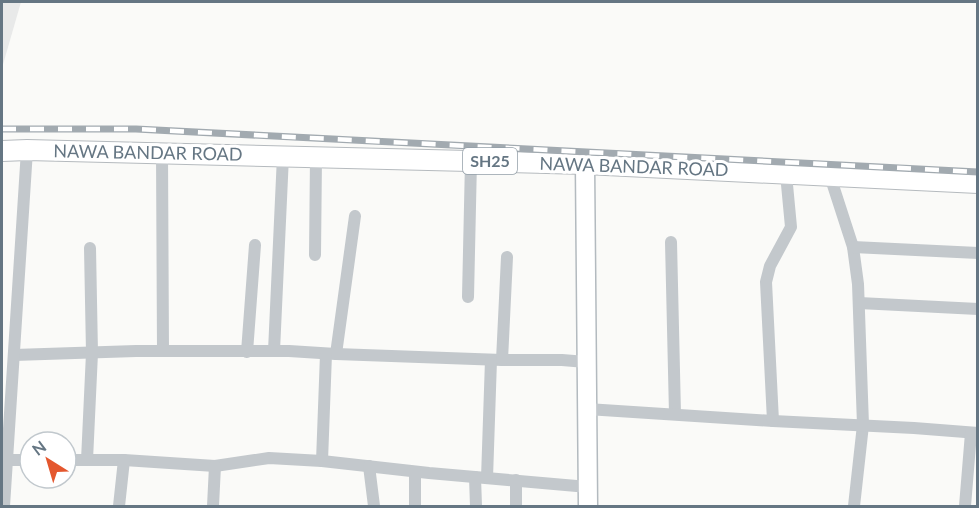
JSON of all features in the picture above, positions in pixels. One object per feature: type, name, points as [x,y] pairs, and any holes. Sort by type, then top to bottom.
[{"type":"main road","name":"NAWA BANDAR ROAD","points":[[2,151],[585,164],[978,183]]},
{"type":"main road","points":[[585,164],[588,507]]},
{"type":"street","points":[[4,507],[4,460],[14,356],[27,150]]},
{"type":"street","points":[[162,153],[163,351]]},
{"type":"street","points":[[274,351],[283,156]]},
{"type":"street","points":[[315,255],[316,157]]},
{"type":"street","points":[[468,297],[471,161]]},
{"type":"street","points":[[773,421],[766,282],[770,266],[791,227],[786,174]]},
{"type":"street","points":[[830,176],[853,247],[860,303],[864,425],[854,507]]},
{"type":"street","points":[[322,461],[331,354],[355,216]]},
{"type":"street","points":[[671,242],[675,414]]},
{"type":"street","points":[[247,352],[255,245]]},
{"type":"street","points":[[853,247],[978,253]]},
{"type":"street","points":[[87,460],[92,353],[90,248]]},
{"type":"street","points":[[476,507],[507,257]]},
{"type":"street","points":[[860,303],[978,309]]},
{"type":"street","points":[[2,339],[15,339]]},
{"type":"street","points":[[14,356],[163,351],[274,351],[586,362]]},
{"type":"street","points":[[587,409],[974,433],[965,507]]},
{"type":"street","points":[[78,460],[124,460],[214,466],[269,458],[322,461],[415,472],[588,487]]},
{"type":"street","points":[[119,507],[124,460]]},
{"type":"street","points":[[213,507],[214,466]]},
{"type":"street","points":[[369,466],[374,507]]},
{"type":"street","points":[[415,472],[415,507]]},
{"type":"street","points":[[516,480],[516,507]]},
{"type":"shaded area","points":[[2,2],[21,2],[2,68]]},
{"type":"railway","points":[[2,129],[136,129],[978,172]]}]
